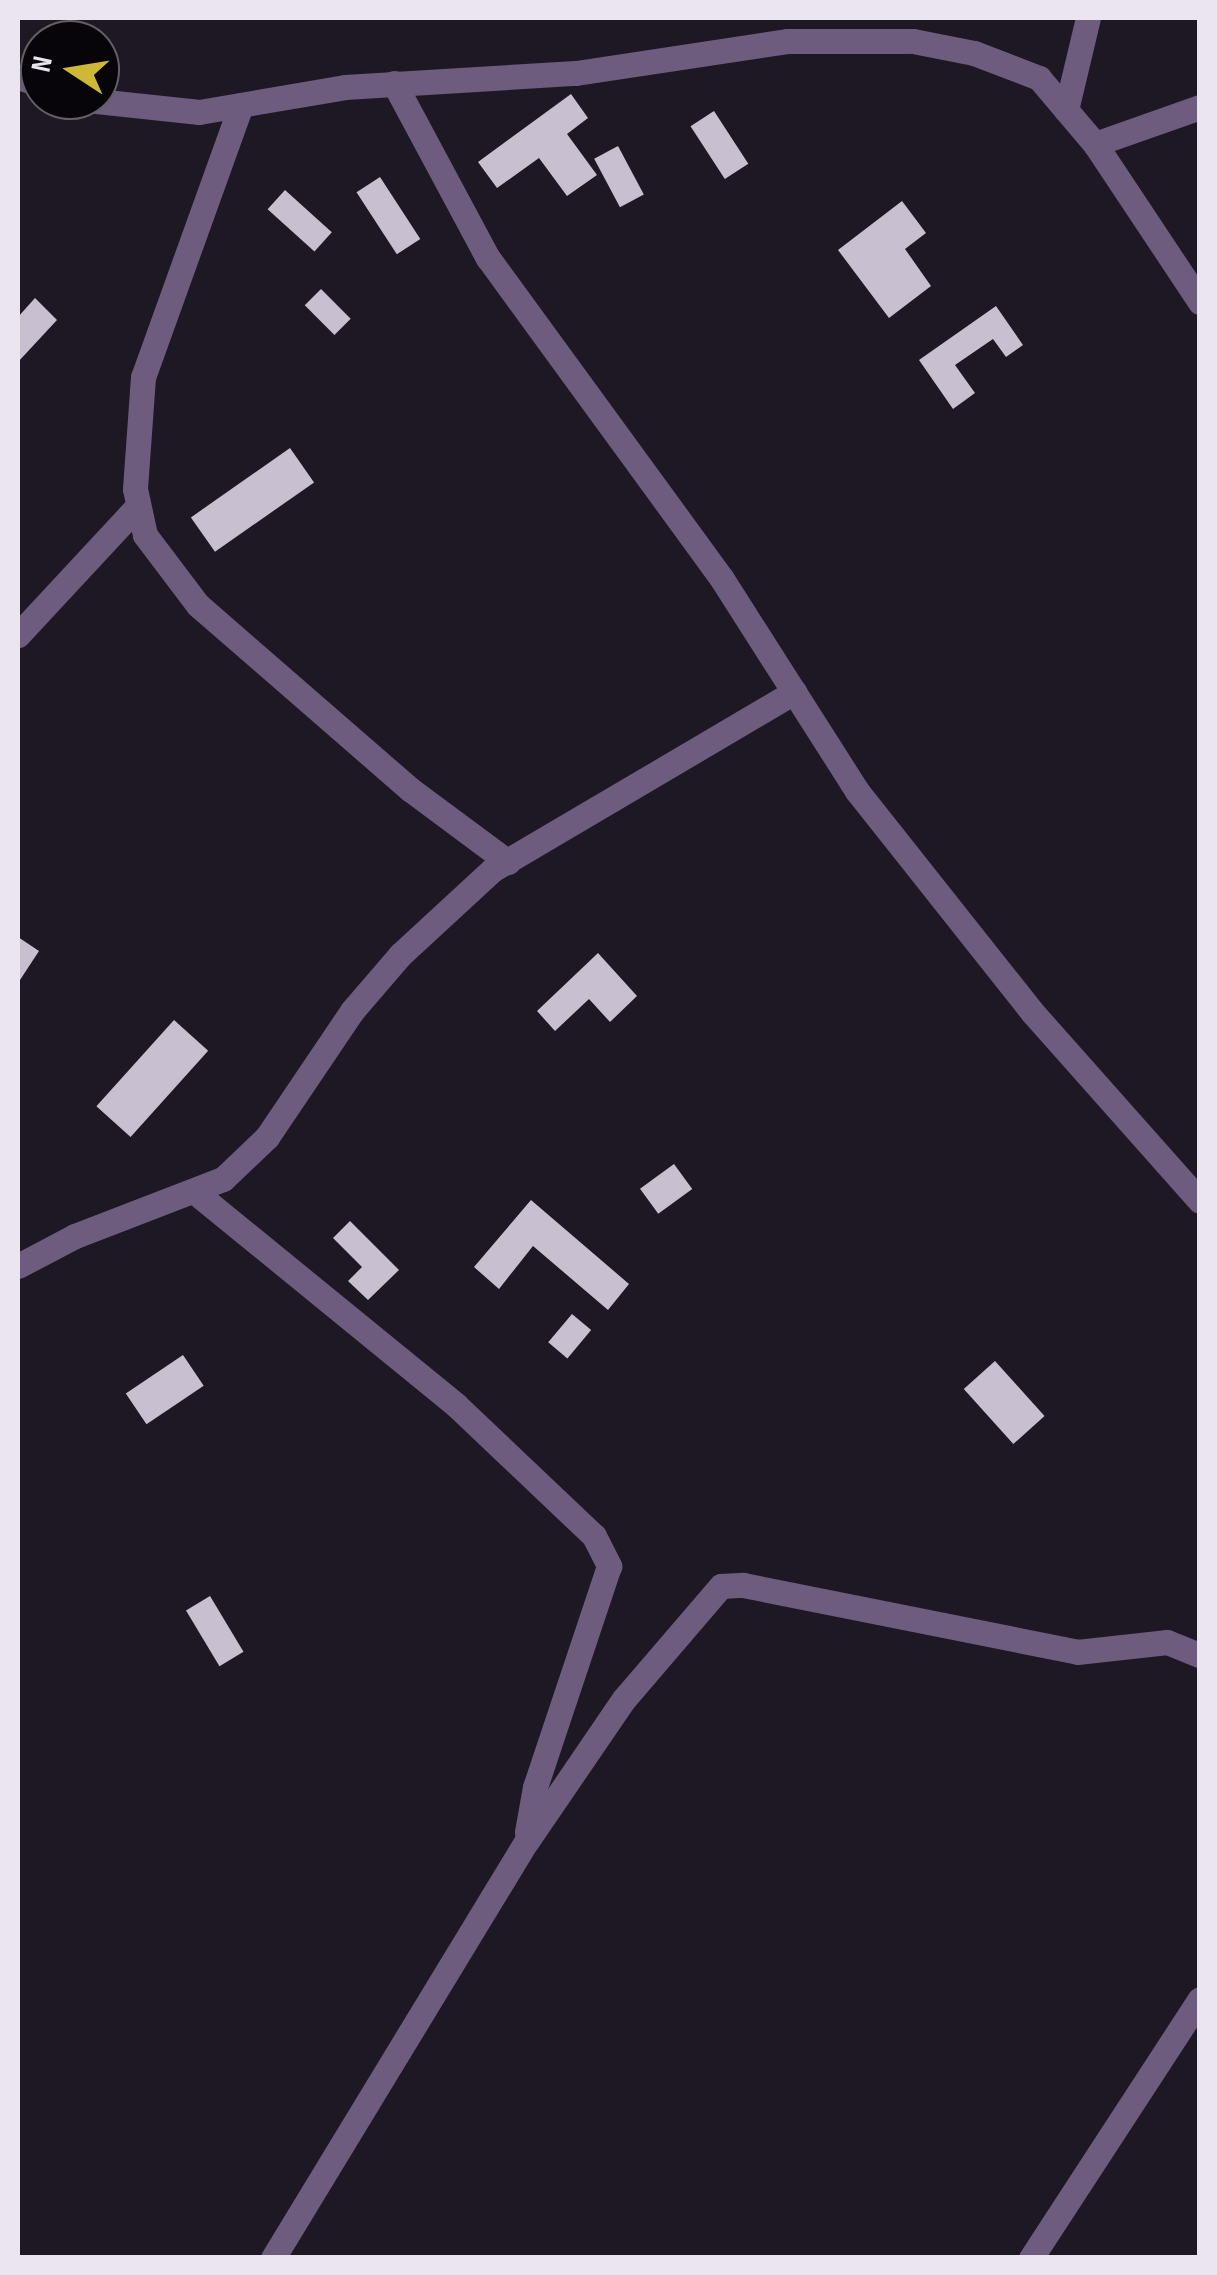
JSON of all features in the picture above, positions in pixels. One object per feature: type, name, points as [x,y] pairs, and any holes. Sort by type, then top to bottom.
[{"type":"street","points":[[1066,110],[1088,18]]},
{"type":"street","points":[[120,104],[199,112],[394,84],[576,73],[788,41],[913,41],[974,53],[1039,78],[1095,144],[1200,302]]},
{"type":"street","points":[[394,84],[488,258],[722,579],[856,791],[1032,1013],[1200,1201]]},
{"type":"street","points":[[240,105],[143,377],[136,508],[160,560],[198,605],[411,790],[508,862]]},
{"type":"street","points":[[1095,144],[1200,106]]},
{"type":"street","points":[[18,635],[136,508]]},
{"type":"street","points":[[18,1266],[74,1236],[223,1179],[267,1138],[352,1011],[400,955],[508,862],[794,692]]},
{"type":"street","points":[[194,1192],[456,1405],[594,1536],[609,1566],[535,1787],[525,1845]]},
{"type":"street","points":[[273,2258],[525,1845],[624,1699],[720,1586],[743,1585],[1077,1652],[1167,1642],[1200,1655]]},
{"type":"street","points":[[1031,2258],[1200,1999]]},
{"type":"building","points":[[571,94],[588,118],[567,134],[597,175],[567,196],[539,158],[497,188],[478,162]]},
{"type":"building","points":[[714,111],[748,164],[725,179],[691,126]]},
{"type":"building","points":[[618,146],[644,195],[620,207],[594,159]]},
{"type":"building","points":[[380,177],[420,239],[397,254],[357,192]]},
{"type":"building","points":[[285,190],[332,232],[314,251],[268,209]]},
{"type":"building","points":[[902,201],[926,233],[905,249],[931,286],[889,318],[838,250]]},
{"type":"building","points":[[321,289],[351,319],[334,335],[305,305]]},
{"type":"building","points":[[35,298],[57,320],[18,362],[18,317]]},
{"type":"building","points":[[996,306],[1023,345],[1006,357],[993,339],[955,365],[975,393],[953,409],[919,360]]},
{"type":"building","points":[[290,448],[314,482],[215,552],[191,517]]},
{"type":"building","points":[[18,937],[39,951],[18,983]]},
{"type":"building","points":[[598,953],[637,996],[610,1022],[589,999],[555,1031],[537,1011]]},
{"type":"building","points":[[174,1020],[208,1051],[131,1137],[96,1106]]},
{"type":"building","points":[[674,1164],[692,1189],[658,1214],[640,1189]]},
{"type":"building","points":[[531,1200],[629,1284],[608,1310],[533,1246],[499,1289],[474,1267]]},
{"type":"building","points":[[350,1221],[399,1270],[368,1300],[348,1281],[362,1267],[333,1238]]},
{"type":"building","points":[[572,1314],[591,1330],[567,1358],[548,1342]]},
{"type":"building","points":[[183,1355],[204,1386],[146,1424],[126,1394]]},
{"type":"building","points":[[995,1361],[1045,1416],[1013,1444],[964,1389]]},
{"type":"building","points":[[210,1596],[243,1652],[219,1666],[186,1610]]}]
